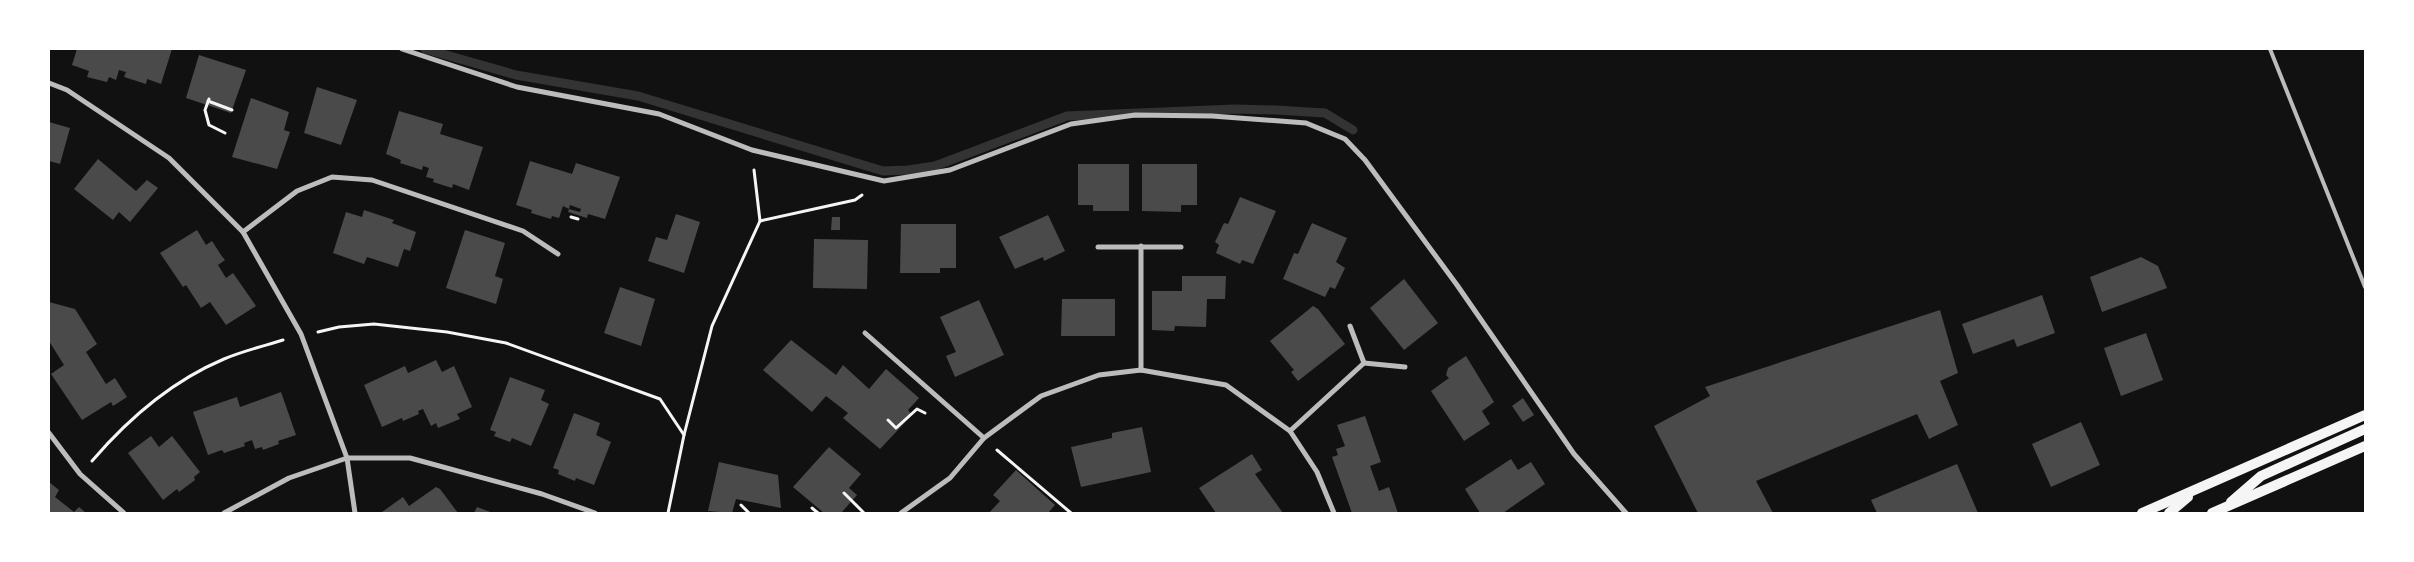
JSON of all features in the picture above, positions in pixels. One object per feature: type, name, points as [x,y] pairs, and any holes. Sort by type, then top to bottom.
[{"type":"main road","points":[[2142,513],[2365,415]]},
{"type":"main road","points":[[2225,508],[2260,476],[2365,429]]},
{"type":"main road","points":[[2212,513],[2365,446]]},
{"type":"main road","points":[[2169,513],[2196,489]]},
{"type":"street","points":[[402,49],[517,87],[659,114],[752,150],[884,181],[950,170],[1071,124],[1135,115],[1212,116],[1306,123],[1345,139],[1365,160],[1456,285],[1574,454],[1626,513]]},
{"type":"street","points":[[49,82],[66,90],[168,158],[243,232],[300,334],[347,458],[355,513]]},
{"type":"street","points":[[243,232],[297,191],[332,176],[372,180],[523,231],[558,254]]},
{"type":"street","points":[[1141,246],[1141,370]]},
{"type":"street","points":[[1098,248],[1181,247]]},
{"type":"street","points":[[1350,326],[1364,362]]},
{"type":"street","points":[[865,332],[984,438]]},
{"type":"street","points":[[1290,431],[1364,362],[1406,367]]},
{"type":"street","points":[[901,513],[950,478],[984,438],[1041,396],[1098,375],[1141,370],[1226,385],[1290,431],[1317,472],[1334,513]]},
{"type":"street","points":[[49,433],[80,474],[124,513]]},
{"type":"street","points":[[224,513],[289,478],[347,458],[410,458],[542,494],[595,513]]},
{"type":"lane","points":[[2270,49],[2365,288]]},
{"type":"path","points":[[225,133],[209,125],[205,110],[209,100],[232,110]]},
{"type":"path","points":[[668,513],[684,435],[712,326],[760,221],[752,150]]},
{"type":"path","points":[[760,221],[855,200],[884,181]]},
{"type":"path","points":[[571,217],[578,219]]},
{"type":"path","points":[[80,474],[120,428],[171,388],[224,359],[300,334],[339,327],[374,324],[448,332],[506,344],[660,399],[684,435]]},
{"type":"path","points":[[888,420],[896,428],[910,413],[917,409],[923,411]]},
{"type":"path","points":[[984,438],[1071,513]]},
{"type":"path","points":[[844,493],[864,513]]},
{"type":"path","points":[[741,504],[749,513]]},
{"type":"path","points":[[812,508],[818,513]]},
{"type":"building","points":[[77,49],[172,49],[161,84],[147,79],[146,84],[124,77],[126,72],[119,70],[116,80],[109,77],[107,82],[87,77],[89,71],[72,65]]},
{"type":"building","points":[[199,55],[246,70],[231,113],[186,98]]},
{"type":"building","points":[[317,87],[357,100],[341,145],[304,133]]},
{"type":"building","points":[[251,98],[289,112],[284,130],[290,132],[277,169],[232,157]]},
{"type":"building","points":[[399,111],[443,124],[440,134],[483,147],[469,190],[453,184],[452,188],[433,182],[434,179],[426,177],[429,168],[423,166],[422,170],[400,163],[401,160],[386,154]]},
{"type":"building","points":[[49,122],[70,128],[60,164],[49,161]]},
{"type":"building","points":[[98,159],[136,191],[147,180],[158,188],[130,222],[119,212],[113,220],[74,189]]},
{"type":"building","points":[[530,161],[572,174],[576,163],[620,177],[605,219],[588,214],[587,218],[568,212],[569,209],[563,206],[559,218],[552,216],[551,219],[531,213],[532,210],[516,205]],"holes":[[[570,205],[581,209],[580,212],[569,209]]]},
{"type":"building","points":[[1078,164],[1129,164],[1129,211],[1093,211],[1093,205],[1078,205]]},
{"type":"building","points":[[1142,164],[1197,164],[1197,205],[1181,205],[1181,212],[1142,211]]},
{"type":"building","points":[[1240,197],[1276,211],[1253,264],[1242,260],[1240,264],[1216,253],[1219,245],[1215,242],[1224,223],[1228,224]]},
{"type":"building","points":[[364,210],[394,220],[392,223],[416,232],[410,251],[404,249],[398,267],[367,257],[364,264],[333,253],[346,212],[362,217]]},
{"type":"building","points":[[676,214],[700,222],[684,273],[648,261],[656,237],[667,240]]},
{"type":"building","points":[[1048,215],[1065,251],[1044,261],[1043,257],[1015,269],[999,237]]},
{"type":"building","points":[[832,217],[840,217],[840,230],[831,230]]},
{"type":"building","points":[[1312,223],[1347,238],[1336,262],[1345,268],[1335,289],[1330,287],[1325,297],[1283,279],[1294,253],[1298,254]]},
{"type":"building","points":[[901,224],[956,224],[956,268],[940,268],[940,273],[900,273]]},
{"type":"building","points":[[197,230],[206,245],[212,241],[225,260],[218,265],[226,278],[233,273],[256,306],[226,325],[210,302],[201,308],[186,285],[183,287],[160,253]]},
{"type":"building","points":[[465,230],[505,243],[495,276],[503,279],[496,304],[446,288]]},
{"type":"building","points":[[814,239],[868,240],[867,289],[813,288]]},
{"type":"building","points":[[2141,257],[2158,266],[2167,288],[2102,312],[2090,277]]},
{"type":"building","points":[[1182,276],[1226,276],[1225,299],[1207,299],[1206,327],[1175,326],[1174,331],[1152,330],[1152,291],[1182,291]]},
{"type":"building","points":[[1404,279],[1438,323],[1404,350],[1370,308]]},
{"type":"building","points":[[620,287],[655,299],[641,346],[604,333]]},
{"type":"building","points":[[2042,295],[2055,333],[2017,347],[2014,339],[1973,354],[1962,324]]},
{"type":"building","points":[[1062,299],[1115,299],[1115,336],[1061,336]]},
{"type":"building","points":[[979,300],[1004,355],[955,377],[946,356],[956,352],[940,317]]},
{"type":"building","points":[[49,302],[75,309],[97,344],[86,352],[106,384],[115,378],[127,397],[113,406],[111,402],[82,420],[51,374],[64,365],[49,341]]},
{"type":"building","points":[[1313,306],[1318,309],[1345,344],[1298,381],[1291,372],[1294,370],[1270,341]]},
{"type":"building","points":[[1940,310],[1958,373],[1940,381],[1958,425],[1929,439],[1917,414],[1756,481],[1773,513],[1698,513],[1654,426],[1710,396],[1705,387]]},
{"type":"building","points":[[2146,333],[2163,380],[2121,396],[2104,348]]},
{"type":"building","points":[[791,340],[836,375],[843,365],[869,389],[886,369],[919,398],[908,410],[912,415],[880,449],[843,418],[848,413],[826,396],[812,412],[763,370]]},
{"type":"building","points":[[1466,356],[1494,402],[1482,411],[1490,424],[1464,441],[1431,391],[1449,378],[1446,375],[1448,368]]},
{"type":"building","points":[[436,360],[442,372],[454,366],[472,407],[457,414],[460,419],[438,428],[436,423],[431,426],[423,409],[418,411],[419,414],[403,421],[402,418],[382,427],[364,385],[405,366],[408,373]]},
{"type":"building","points":[[510,377],[545,390],[541,400],[549,404],[531,446],[512,438],[510,442],[494,436],[496,432],[490,430]]},
{"type":"building","points":[[281,392],[296,435],[278,441],[279,444],[263,450],[262,447],[255,449],[252,440],[244,443],[245,446],[224,453],[222,450],[208,455],[193,412],[237,397],[240,407]]},
{"type":"building","points":[[1523,398],[1534,415],[1523,422],[1512,406]]},
{"type":"building","points":[[574,413],[600,423],[596,435],[611,442],[594,485],[576,478],[575,481],[558,474],[559,470],[553,468]]},
{"type":"building","points":[[1365,416],[1381,462],[1370,466],[1379,491],[1389,487],[1398,513],[1352,513],[1332,457],[1338,455],[1336,449],[1345,446],[1337,425]]},
{"type":"building","points":[[2081,422],[2100,465],[2051,487],[2032,444]]},
{"type":"building","points":[[1142,427],[1151,472],[1081,487],[1071,447],[1112,438],[1112,433]]},
{"type":"building","points":[[151,436],[159,447],[172,436],[200,472],[194,477],[195,480],[179,492],[177,489],[163,500],[128,453]]},
{"type":"building","points":[[829,447],[861,474],[849,488],[857,495],[841,513],[824,513],[793,487]]},
{"type":"building","points":[[1252,454],[1262,470],[1255,474],[1283,513],[1216,513],[1199,488]]},
{"type":"building","points":[[1511,459],[1518,470],[1531,462],[1545,484],[1503,513],[1480,513],[1465,489]]},
{"type":"building","points":[[719,462],[778,475],[781,508],[736,499],[732,513],[708,511]]},
{"type":"building","points":[[1957,464],[1978,513],[1877,513],[1871,500]]},
{"type":"building","points":[[1016,470],[1055,505],[1048,513],[989,513],[1000,501],[993,495]]},
{"type":"building","points":[[49,482],[59,490],[55,497],[74,512],[79,507],[86,513],[49,513]]},
{"type":"building","points":[[436,487],[440,489],[458,513],[382,512],[403,497],[409,506]]},
{"type":"building","points":[[477,507],[493,513],[474,513]]},
{"type":"waterway","points":[[425,49],[516,75],[638,96],[883,171],[935,166],[1067,116],[1234,109],[1276,110],[1325,113],[1353,130]]}]
